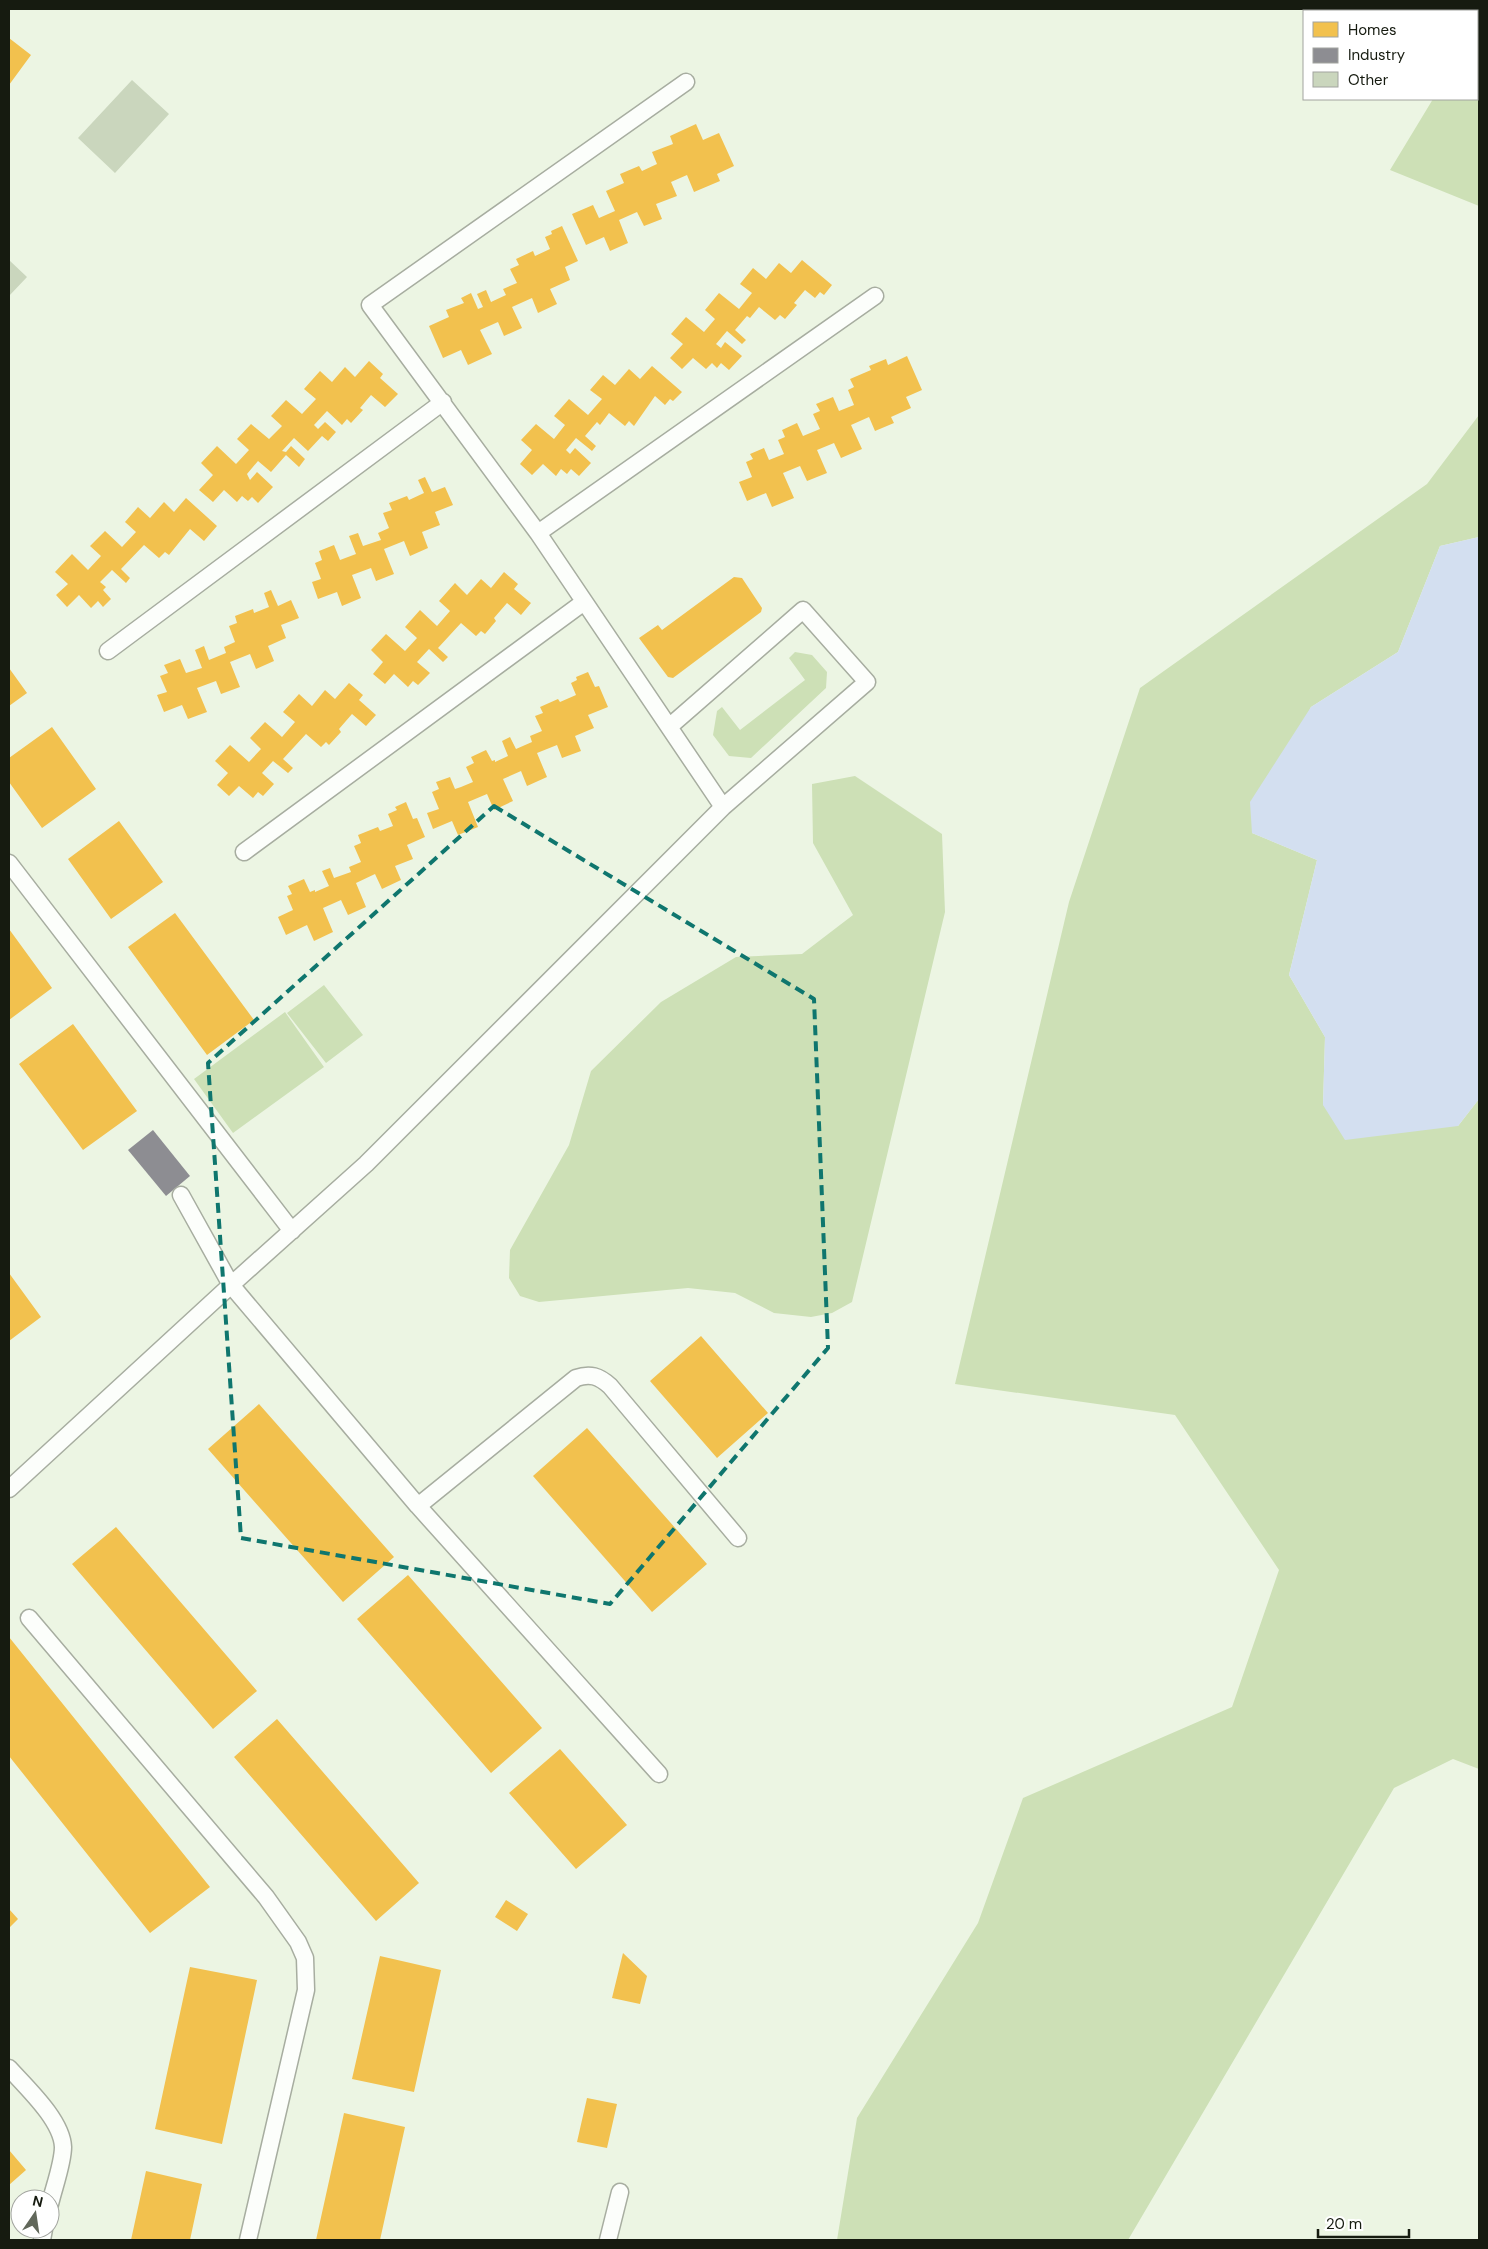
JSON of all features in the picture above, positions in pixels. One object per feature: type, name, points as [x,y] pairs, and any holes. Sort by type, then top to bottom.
[{"type":"lane","points":[[686,82],[370,305],[538,533],[723,808]]},
{"type":"lane","points":[[538,533],[875,296]]},
{"type":"lane","points":[[108,651],[442,402]]},
{"type":"lane","points":[[244,852],[584,602]]},
{"type":"lane","points":[[9,1489],[366,1164],[723,808],[867,682],[803,610],[669,728]]},
{"type":"lane","points":[[9,863],[292,1231]]},
{"type":"lane","points":[[181,1195],[231,1285],[418,1506],[659,1774]]},
{"type":"lane","points":[[418,1506],[576,1378],[586,1375],[599,1377],[610,1386],[738,1538]]},
{"type":"lane","points":[[29,1618],[266,1898],[298,1942],[305,1958],[306,1990],[248,2240]]},
{"type":"lane","points":[[9,2068],[41,2104],[60,2130],[63,2147],[53,2189]]},
{"type":"lane","points":[[608,2240],[620,2192]]},
{"type":"highlighted area","points":[[494,806],[814,999],[828,1348],[610,1604],[241,1538],[208,1063]]},
{"type":"green space","points":[[1478,59],[1479,206],[1390,170],[1432,100],[1478,100]]},
{"type":"green space","points":[[1479,415],[1479,537],[1440,546],[1398,652],[1311,707],[1252,833],[1317,860],[1289,975],[1325,1037],[1323,1105],[1458,1126],[1479,1099],[1479,1769],[1453,1759],[1394,1788],[1128,2240],[837,2240],[857,2118],[978,1923],[1023,1798],[1232,1707],[1279,1570],[1175,1415],[955,1384],[1069,902],[1140,688],[1427,484]]},
{"type":"green space","points":[[795,652],[812,655],[827,672],[826,688],[751,758],[729,756],[713,735],[717,711],[722,707],[740,730],[805,680],[789,658]]},
{"type":"green space","points":[[855,776],[942,834],[945,912],[852,1302],[832,1313],[811,1317],[774,1313],[735,1293],[688,1288],[539,1302],[520,1296],[509,1278],[510,1250],[569,1145],[591,1071],[661,1002],[736,957],[802,954],[853,915],[813,843],[812,784]]},
{"type":"green space","points":[[324,985],[363,1035],[326,1063],[287,1013]]},
{"type":"green space","points":[[285,1012],[324,1067],[233,1133],[194,1079]]},
{"type":"water","points":[[1479,537],[1479,1099],[1458,1126],[1345,1140],[1323,1105],[1325,1037],[1289,975],[1317,860],[1252,833],[1250,802],[1311,707],[1398,652],[1440,546]]},
{"type":"building: Homes","points":[[9,38],[31,55],[9,85]]},
{"type":"building: Homes","points":[[696,124],[703,140],[719,133],[734,166],[717,174],[720,181],[694,192],[687,175],[671,182],[677,196],[656,204],[662,219],[644,226],[637,212],[619,220],[628,243],[610,251],[604,237],[586,245],[572,214],[593,205],[599,218],[615,211],[606,191],[624,183],[620,174],[639,166],[642,171],[657,164],[652,152],[673,144],[670,136]]},
{"type":"building: Homes","points":[[562,226],[578,261],[565,267],[570,280],[550,289],[557,304],[538,313],[532,298],[512,307],[522,328],[504,336],[498,322],[480,330],[492,354],[468,365],[461,350],[443,358],[429,326],[449,317],[446,310],[464,303],[461,298],[471,293],[478,309],[483,307],[477,294],[486,290],[491,302],[506,295],[503,289],[517,283],[510,269],[519,265],[516,259],[533,251],[535,256],[550,249],[545,237],[552,234],[551,231]]},
{"type":"building: Homes","points":[[802,260],[832,285],[824,295],[820,292],[815,298],[805,290],[794,303],[797,305],[785,319],[780,315],[775,320],[759,307],[750,318],[747,316],[735,330],[746,340],[742,344],[727,331],[716,344],[721,348],[725,342],[742,356],[729,370],[721,363],[717,368],[712,363],[706,369],[693,358],[682,369],[670,358],[683,344],[671,334],[686,317],[704,332],[715,319],[705,310],[719,293],[739,309],[752,293],[740,284],[753,268],[766,279],[779,263],[791,273]]},
{"type":"building: Homes","points":[[907,356],[922,390],[906,397],[911,408],[891,417],[894,423],[875,431],[869,417],[851,425],[862,449],[841,458],[834,443],[817,450],[827,473],[807,481],[800,466],[783,473],[794,498],[772,507],[766,493],[747,501],[739,482],[752,477],[746,462],[753,459],[750,454],[764,448],[769,460],[784,454],[778,440],[785,437],[782,430],[797,423],[803,436],[820,429],[813,414],[820,411],[816,404],[833,397],[839,411],[854,405],[848,390],[854,387],[850,379],[871,370],[869,366],[886,359],[888,365]]},
{"type":"building: Homes","points":[[369,361],[383,374],[380,378],[398,394],[385,407],[371,395],[360,408],[363,410],[351,423],[347,419],[342,425],[327,411],[314,425],[318,429],[325,422],[336,432],[328,441],[322,436],[308,451],[294,438],[282,451],[286,452],[291,446],[305,459],[299,467],[286,455],[271,472],[258,461],[247,474],[250,480],[257,472],[273,487],[258,503],[252,497],[248,501],[242,496],[237,502],[224,490],[213,502],[199,490],[213,475],[201,463],[217,446],[236,464],[249,450],[237,439],[251,424],[269,439],[282,426],[271,416],[286,400],[302,414],[316,399],[304,389],[320,371],[332,382],[345,367],[355,377]]},
{"type":"building: Homes","points":[[652,366],[682,392],[673,401],[670,399],[665,405],[655,396],[634,426],[629,421],[625,426],[609,413],[600,425],[597,422],[585,436],[596,446],[592,451],[576,438],[566,450],[570,454],[575,448],[591,463],[579,476],[571,469],[567,474],[561,469],[556,476],[543,464],[532,475],[520,464],[532,450],[521,440],[536,424],[554,439],[565,425],[554,416],[569,399],[588,415],[602,399],[590,390],[603,375],[615,385],[629,369],[640,379]]},
{"type":"building: Homes","points":[[425,477],[432,492],[445,487],[453,505],[435,512],[440,525],[422,532],[428,548],[410,556],[404,541],[384,549],[394,574],[376,581],[371,568],[352,575],[361,598],[342,606],[337,592],[318,599],[312,582],[321,579],[315,563],[322,560],[319,551],[334,545],[340,560],[356,554],[349,536],[358,533],[363,546],[381,540],[378,533],[389,528],[383,513],[392,510],[389,503],[407,496],[409,500],[424,493],[418,480]]},
{"type":"building: Homes","points":[[186,498],[217,526],[204,541],[190,529],[169,555],[165,552],[159,558],[144,545],[121,569],[130,578],[126,583],[112,570],[100,582],[106,587],[103,590],[111,599],[103,607],[98,601],[91,608],[79,595],[67,607],[56,595],[68,584],[55,572],[72,554],[88,570],[101,556],[90,546],[105,531],[122,547],[136,532],[125,522],[138,507],[150,518],[164,502],[174,512]]},
{"type":"building: Homes","points":[[504,572],[518,584],[514,589],[531,603],[521,615],[507,603],[494,618],[496,621],[485,634],[481,631],[476,636],[461,623],[438,648],[448,657],[443,662],[429,649],[417,662],[430,673],[418,685],[413,681],[408,687],[394,674],[385,684],[373,674],[383,662],[371,650],[386,634],[405,651],[417,638],[405,627],[420,610],[437,626],[450,611],[439,601],[455,583],[467,595],[481,579],[491,588]]},
{"type":"building: Homes","points":[[734,577],[742,578],[762,608],[761,612],[673,678],[668,677],[639,638],[658,625],[662,630]]},
{"type":"building: Homes","points":[[271,590],[278,606],[291,600],[299,618],[281,625],[286,638],[268,646],[274,661],[256,669],[250,654],[230,662],[240,687],[221,694],[216,681],[197,688],[207,712],[188,719],[182,705],[164,712],[157,695],[167,692],[160,676],[168,673],[164,665],[180,659],[186,673],[202,668],[195,650],[204,646],[209,660],[226,653],[224,647],[235,642],[229,626],[237,623],[235,616],[253,609],[254,613],[269,607],[264,593]]},
{"type":"building: Homes","points":[[9,668],[27,693],[9,706]]},
{"type":"building: Homes","points":[[588,672],[595,687],[599,686],[608,707],[588,715],[594,728],[575,736],[581,751],[562,758],[557,745],[537,753],[547,777],[527,786],[521,771],[503,779],[513,801],[494,810],[487,794],[468,802],[478,827],[458,835],[452,821],[433,829],[427,813],[439,809],[432,792],[439,789],[436,782],[450,777],[455,789],[473,782],[466,767],[474,763],[471,757],[486,750],[492,761],[495,760],[495,762],[508,756],[502,741],[510,737],[516,749],[532,742],[530,736],[542,731],[535,716],[543,713],[540,707],[558,699],[560,702],[576,695],[571,683],[577,680],[576,677]]},
{"type":"building: Homes","points":[[349,683],[363,695],[359,700],[376,715],[366,726],[352,714],[339,729],[341,732],[329,745],[326,742],[321,747],[306,734],[283,759],[293,768],[288,773],[273,761],[262,773],[274,784],[263,796],[258,792],[253,798],[239,786],[229,796],[217,785],[228,773],[215,761],[230,745],[249,762],[261,749],[250,738],[265,722],[282,737],[295,722],[283,712],[299,694],[312,706],[325,690],[335,699]]},
{"type":"building: Homes","points":[[52,727],[96,789],[42,828],[9,782],[9,758]]},
{"type":"building: Homes","points":[[406,802],[413,819],[417,818],[425,837],[407,845],[413,859],[395,866],[401,880],[382,889],[375,874],[356,883],[366,907],[348,915],[341,900],[323,908],[333,932],[314,941],[307,925],[286,935],[278,917],[293,910],[287,896],[292,894],[288,886],[304,879],[310,892],[315,890],[315,892],[329,886],[322,871],[330,868],[334,878],[351,872],[349,867],[361,862],[354,846],[361,843],[358,835],[378,827],[380,831],[393,826],[388,814],[397,810],[395,807]]},
{"type":"building: Homes","points":[[119,821],[163,882],[111,919],[68,859]]},
{"type":"building: Homes","points":[[175,913],[254,1020],[207,1055],[128,947]]},
{"type":"building: Homes","points":[[9,929],[52,988],[9,1020]]},
{"type":"building: Homes","points":[[73,1024],[137,1111],[83,1150],[19,1064]]},
{"type":"building: Homes","points":[[9,1273],[41,1317],[9,1341]]},
{"type":"building: Homes","points":[[701,1336],[768,1413],[717,1458],[650,1381]]},
{"type":"building: Homes","points":[[259,1404],[394,1557],[343,1602],[208,1449]]},
{"type":"building: Homes","points":[[587,1428],[707,1564],[652,1612],[533,1476]]},
{"type":"building: Homes","points":[[116,1527],[257,1691],[213,1729],[72,1564]]},
{"type":"building: Homes","points":[[408,1575],[542,1728],[491,1773],[357,1619]]},
{"type":"building: Homes","points":[[9,1637],[210,1887],[150,1933],[9,1756]]},
{"type":"building: Homes","points":[[277,1719],[419,1883],[376,1921],[234,1757]]},
{"type":"building: Homes","points":[[560,1749],[627,1825],[576,1869],[509,1793]]},
{"type":"building: Homes","points":[[506,1900],[528,1914],[517,1931],[495,1917]]},
{"type":"building: Homes","points":[[9,1909],[18,1919],[9,1928]]},
{"type":"building: Homes","points":[[623,1953],[647,1976],[640,2004],[612,1998]]},
{"type":"building: Homes","points":[[380,1956],[441,1970],[414,2092],[352,2079]]},
{"type":"building: Homes","points":[[190,1967],[257,1980],[222,2144],[155,2129]]},
{"type":"building: Homes","points":[[587,2098],[617,2104],[607,2148],[577,2142]]},
{"type":"building: Homes","points":[[344,2113],[405,2127],[380,2240],[316,2240]]},
{"type":"building: Homes","points":[[9,2150],[26,2170],[9,2185]]},
{"type":"building: Homes","points":[[146,2171],[202,2184],[190,2240],[131,2240]]},
{"type":"building: Industry","points":[[153,1130],[190,1176],[166,1196],[128,1150]]},
{"type":"building: Other","points":[[132,80],[169,114],[115,173],[78,138]]},
{"type":"building: Other","points":[[9,260],[27,277],[9,296]]}]
